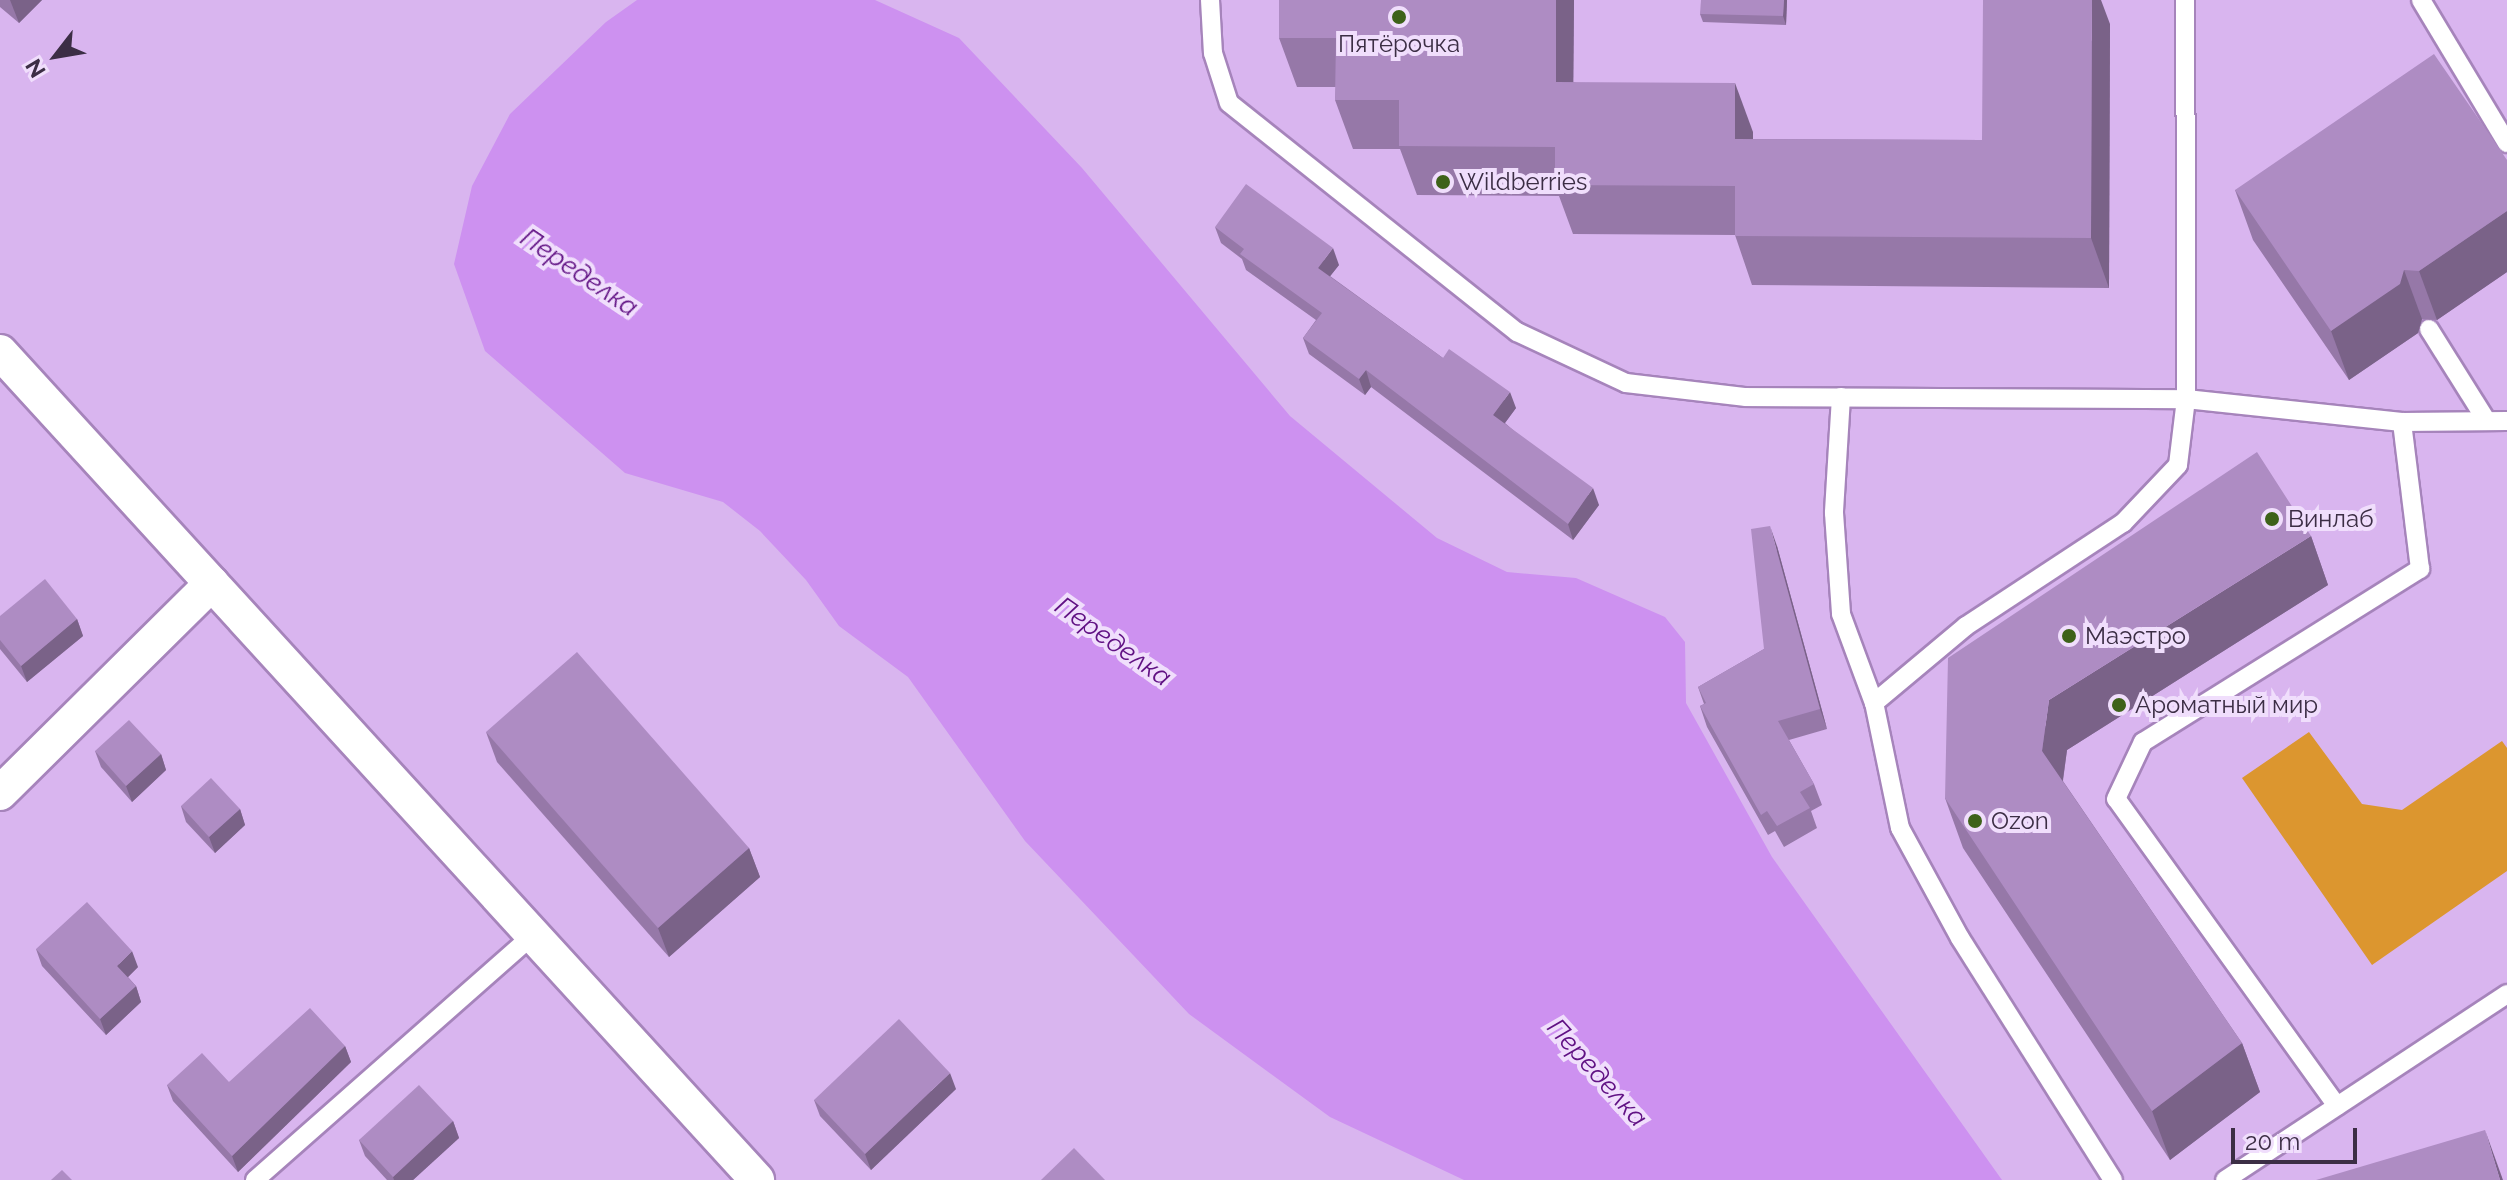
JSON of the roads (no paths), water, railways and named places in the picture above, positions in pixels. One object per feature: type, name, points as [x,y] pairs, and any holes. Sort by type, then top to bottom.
[{"type":"street","points":[[0,352],[757,1180]]},
{"type":"street","points":[[0,793],[212,583]]},
{"type":"lane","points":[[1210,0],[1213,53],[1229,103],[1517,332],[1626,383],[1746,397],[2186,399],[2402,422],[2507,421]]},
{"type":"lane","points":[[1874,703],[1966,626],[2123,523],[2178,465],[2186,399],[2185,0]]},
{"type":"lane","points":[[2421,0],[2507,143]]},
{"type":"lane","points":[[2429,329],[2486,420]]},
{"type":"lane","points":[[1841,397],[1834,513],[1841,614],[1874,703],[1900,828],[1960,938],[2113,1180]]},
{"type":"lane","points":[[2337,1106],[2116,799],[2143,742],[2420,569],[2402,422]]},
{"type":"lane","points":[[255,1180],[532,936]]},
{"type":"lane","points":[[2225,1180],[2507,994]]},
{"type":"water","name":"Переделка","points":[[637,0],[875,0],[959,38],[1082,168],[1290,416],[1437,538],[1507,572],[1576,578],[1665,617],[1685,642],[1686,703],[1772,857],[2002,1180],[1464,1180],[1330,1117],[1189,1014],[1025,841],[908,677],[839,626],[806,580],[760,531],[723,502],[625,473],[485,351],[454,264],[472,186],[510,114],[606,22]]},
{"type":"place","name":"Пятёрочка","points":[[1399,17]]},
{"type":"place","name":"Wildberries","points":[[1443,182]]},
{"type":"place","name":"Винлаб","points":[[2272,519]]},
{"type":"place","name":"Маэстро","points":[[2069,636]]},
{"type":"place","name":"Ароматный мир","points":[[2119,705]]},
{"type":"place","name":"Ozon","points":[[1975,821]]}]
